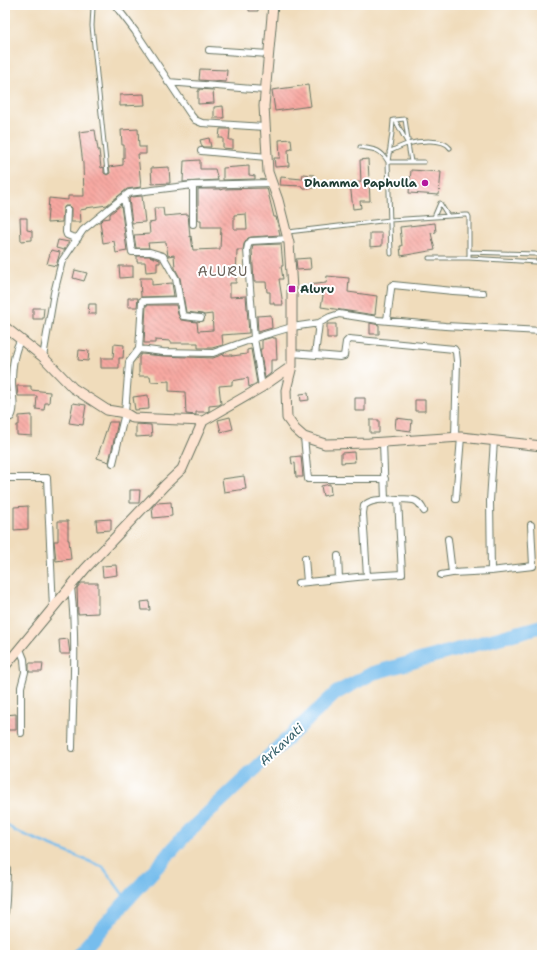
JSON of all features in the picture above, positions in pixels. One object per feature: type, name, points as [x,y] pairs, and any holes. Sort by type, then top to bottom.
[{"type":"street","points":[[115,5],[135,31],[195,120],[202,123],[266,127]]},
{"type":"street","points":[[273,5],[264,106],[268,172],[288,236],[292,289],[292,366],[286,390],[287,418],[295,429],[304,436],[325,444],[458,437],[542,446]]},
{"type":"street","points":[[209,50],[268,54]]},
{"type":"street","points":[[168,82],[266,90]]},
{"type":"street","points":[[201,151],[267,157]]},
{"type":"street","points":[[43,357],[54,293],[62,261],[83,230],[129,193],[192,185],[272,183]]},
{"type":"street","points":[[192,185],[193,224]]},
{"type":"street","points":[[124,197],[132,252],[150,252],[163,256],[176,279],[183,316],[201,318]]},
{"type":"street","points":[[67,210],[67,235],[72,238],[78,238]]},
{"type":"street","points":[[262,387],[254,338],[247,250],[251,241],[288,236]]},
{"type":"street","points":[[387,320],[391,286],[393,285],[483,293]]},
{"type":"street","points":[[113,463],[125,413],[129,362],[139,348],[142,301],[179,300]]},
{"type":"street","points":[[139,348],[163,352],[213,353],[254,338],[292,327],[319,323],[339,314],[445,326],[542,331]]},
{"type":"street","points":[[315,355],[319,323]]},
{"type":"street","points":[[5,327],[43,357],[73,388],[107,410],[125,413],[133,418],[203,421],[262,387],[292,366]]},
{"type":"street","points":[[5,419],[13,415],[14,403],[12,381],[17,346],[21,339]]},
{"type":"street","points":[[292,353],[340,357],[344,356],[346,342],[349,339],[454,349],[456,352],[457,361],[458,437],[456,499]]},
{"type":"street","points":[[5,665],[20,649],[85,569],[182,469],[203,421]]},
{"type":"street","points":[[304,436],[308,479],[385,479]]},
{"type":"street","points":[[492,571],[490,501],[494,440]]},
{"type":"street","points":[[383,442],[386,500]]},
{"type":"street","points":[[5,478],[47,478],[53,608]]},
{"type":"street","points":[[298,583],[402,574],[398,499]]},
{"type":"street","points":[[367,576],[363,513],[364,506],[367,502],[398,499],[416,500],[421,504],[424,511]]},
{"type":"street","points":[[441,575],[533,566],[531,525]]},
{"type":"street","points":[[448,539],[452,574]]},
{"type":"street","points":[[338,556],[339,579]]},
{"type":"street","points":[[305,558],[307,582]]},
{"type":"street","points":[[71,587],[74,639],[72,748]]},
{"type":"street","points":[[20,649],[24,659],[25,672],[21,687],[21,733]]},
{"type":"street","points":[[5,912],[7,869]]},
{"type":"lane","points":[[95,5],[93,7],[92,26],[107,172]]},
{"type":"lane","points":[[395,120],[405,119],[411,162]]},
{"type":"lane","points":[[395,120],[408,144]]},
{"type":"lane","points":[[391,254],[388,162],[393,121],[395,120]]},
{"type":"lane","points":[[389,152],[408,144],[435,141],[448,144],[450,148]]},
{"type":"lane","points":[[360,147],[379,151],[384,155],[388,162]]},
{"type":"lane","points":[[388,162],[424,162]]},
{"type":"lane","points":[[434,217],[440,202],[448,216]]},
{"type":"lane","points":[[288,236],[390,220],[462,214],[468,215],[469,219],[469,258]]},
{"type":"lane","points":[[429,258],[469,258],[536,262],[539,260],[538,255],[535,254],[469,252]]},
{"type":"building","points":[[249,5],[258,5],[258,11],[249,11]]},
{"type":"building","points":[[200,69],[227,70],[226,82],[199,80]]},
{"type":"building","points":[[308,85],[311,106],[275,111],[272,90]]},
{"type":"building","points":[[199,89],[213,90],[214,103],[198,104]]},
{"type":"building","points":[[144,94],[145,105],[120,106],[120,95]]},
{"type":"building","points":[[223,106],[224,118],[214,118],[214,107]]},
{"type":"building","points":[[138,129],[139,147],[146,147],[146,154],[138,154],[141,187],[127,189],[107,205],[80,210],[81,222],[71,222],[71,208],[69,206],[65,206],[63,209],[62,222],[47,223],[49,198],[68,200],[68,196],[84,196],[83,164],[79,132],[95,130],[101,168],[104,167],[104,173],[107,175],[110,173],[109,167],[123,165],[124,145],[122,145],[121,130]]},
{"type":"building","points":[[220,129],[230,129],[229,140],[233,140],[233,149],[223,148],[223,138],[219,138]]},
{"type":"building","points":[[209,138],[211,147],[202,147],[200,140]]},
{"type":"building","points":[[291,139],[292,149],[288,150],[289,166],[275,167],[274,158],[280,158],[279,140]]},
{"type":"building","points":[[368,159],[370,201],[360,201],[361,208],[353,209],[350,183],[361,182],[360,160]]},
{"type":"building","points":[[200,160],[200,169],[215,169],[218,180],[183,182],[184,161]]},
{"type":"building","points":[[249,166],[249,175],[255,176],[255,179],[223,180],[223,168]]},
{"type":"building","points":[[169,167],[170,183],[152,184],[151,168]]},
{"type":"building","name":"Dhamma Paphulla","points":[[411,170],[441,172],[439,195],[409,193]]},
{"type":"building","points":[[303,174],[314,175],[314,188],[280,185],[281,177],[302,179]]},
{"type":"building","points":[[267,188],[280,235],[248,238],[244,244],[243,250],[237,250],[236,283],[230,283],[230,297],[246,296],[249,333],[222,335],[223,345],[212,348],[198,348],[198,343],[171,343],[171,341],[155,340],[155,343],[144,343],[146,305],[176,305],[181,320],[197,322],[198,331],[213,330],[212,314],[204,315],[186,312],[180,278],[175,268],[174,255],[168,256],[166,242],[148,243],[149,248],[136,248],[134,235],[150,234],[149,223],[155,222],[154,208],[163,208],[164,216],[188,214],[193,250],[220,249],[221,227],[201,227],[201,220],[198,220],[198,189]],"holes":[[[246,214],[247,229],[234,229],[234,215]]]},
{"type":"building","points":[[142,196],[145,222],[132,223],[129,199],[131,197]]},
{"type":"building","points":[[121,205],[127,251],[116,253],[114,241],[103,243],[100,222],[103,219],[110,218],[110,214]]},
{"type":"building","points":[[20,218],[27,218],[27,230],[32,231],[32,240],[21,241]]},
{"type":"building","points":[[435,223],[436,232],[431,233],[435,250],[401,256],[400,246],[402,246],[400,227]]},
{"type":"building","points":[[370,233],[382,233],[382,246],[370,247]]},
{"type":"building","points":[[58,240],[69,242],[64,250],[56,248]]},
{"type":"building","points":[[281,244],[283,266],[281,266],[283,279],[279,279],[283,305],[274,305],[274,303],[270,303],[270,292],[267,292],[266,282],[254,282],[252,250],[253,245]]},
{"type":"building","points":[[51,250],[60,252],[56,266],[47,264]]},
{"type":"building","points":[[137,256],[149,256],[160,260],[160,263],[157,263],[157,271],[146,272],[145,262],[137,262]]},
{"type":"building","points":[[310,258],[311,269],[297,270],[296,259]]},
{"type":"building","points":[[119,266],[133,266],[133,277],[120,278]]},
{"type":"building","points":[[75,270],[87,273],[84,281],[73,278]]},
{"type":"building","points":[[327,276],[349,278],[348,292],[377,296],[375,315],[321,307],[324,290],[308,292],[308,285],[326,283]]},
{"type":"building","points":[[140,278],[152,278],[152,285],[172,283],[174,296],[141,297]]},
{"type":"building","points":[[128,298],[138,298],[137,307],[128,307]]},
{"type":"building","points":[[89,304],[96,304],[96,314],[88,314]]},
{"type":"building","points":[[33,308],[44,308],[43,319],[33,319]]},
{"type":"building","points":[[271,315],[272,328],[258,332],[257,316]]},
{"type":"building","points":[[370,323],[379,325],[379,334],[370,334]]},
{"type":"building","points":[[327,324],[336,324],[336,338],[327,338]]},
{"type":"building","points":[[273,337],[276,338],[277,360],[271,360],[271,373],[265,378],[260,349],[262,349],[262,340]]},
{"type":"building","points":[[114,344],[124,345],[123,358],[119,358],[119,368],[101,368],[101,358],[113,358]]},
{"type":"building","points":[[251,349],[257,383],[249,387],[248,378],[232,381],[232,385],[219,386],[221,404],[209,406],[209,411],[196,412],[196,415],[186,414],[185,392],[169,391],[169,381],[151,382],[150,376],[139,376],[139,357],[141,354],[213,358],[224,354],[232,356],[247,354],[247,350]]},
{"type":"building","points":[[79,350],[89,351],[88,361],[78,360]]},
{"type":"building","points":[[17,386],[31,386],[31,390],[50,392],[49,403],[45,403],[44,410],[36,409],[37,396],[18,396]]},
{"type":"building","points":[[308,393],[309,400],[301,401],[300,394]]},
{"type":"building","points":[[148,395],[149,409],[135,410],[133,397]]},
{"type":"building","points":[[355,398],[365,398],[365,411],[355,411]]},
{"type":"building","points":[[415,400],[425,400],[425,411],[415,411]]},
{"type":"building","points":[[73,403],[86,405],[83,425],[69,423]]},
{"type":"building","points":[[32,415],[32,436],[17,435],[19,416]]},
{"type":"building","points":[[230,417],[233,429],[221,432],[218,420]]},
{"type":"building","points":[[396,418],[412,420],[411,431],[395,429]]},
{"type":"building","points":[[370,420],[379,420],[379,433],[370,433]]},
{"type":"building","points":[[109,422],[118,422],[109,462],[97,458]]},
{"type":"building","points":[[136,424],[151,425],[152,436],[136,437]]},
{"type":"building","points":[[354,452],[355,462],[341,463],[341,453]]},
{"type":"building","points":[[301,456],[303,477],[296,477],[295,463],[292,464],[291,457]]},
{"type":"building","points":[[244,476],[246,489],[224,492],[222,479]]},
{"type":"building","points":[[330,484],[331,494],[323,496],[321,486]]},
{"type":"building","points":[[130,490],[140,490],[139,503],[130,503]]},
{"type":"building","points":[[171,502],[172,516],[153,518],[152,507],[157,503]]},
{"type":"building","points":[[28,506],[28,529],[14,530],[14,507]]},
{"type":"building","points":[[111,519],[111,530],[97,531],[96,520]]},
{"type":"building","points":[[58,521],[68,521],[68,540],[71,559],[56,561],[54,541],[58,541]]},
{"type":"building","points":[[116,565],[117,575],[103,577],[102,566]]},
{"type":"building","points":[[81,583],[98,583],[98,613],[78,614],[77,588]]},
{"type":"building","points":[[149,601],[150,610],[142,610],[141,602]]},
{"type":"building","points":[[68,639],[70,654],[60,654],[59,640]]},
{"type":"building","points":[[29,663],[43,663],[42,672],[29,672]]},
{"type":"building","points":[[16,714],[16,730],[5,730],[5,715]]},
{"type":"waterway","name":"Arkavati","points":[[78,955],[190,830],[336,693],[373,673],[542,626]]},
{"type":"waterway","points":[[5,823],[15,831],[103,867],[127,900]]},
{"type":"place","name":"Dhamma Paphulla","points":[[425,183]]},
{"type":"place","name":"Aluru","points":[[292,289]]},
{"type":"district","name":"ALURU","points":[[223,271]]}]
